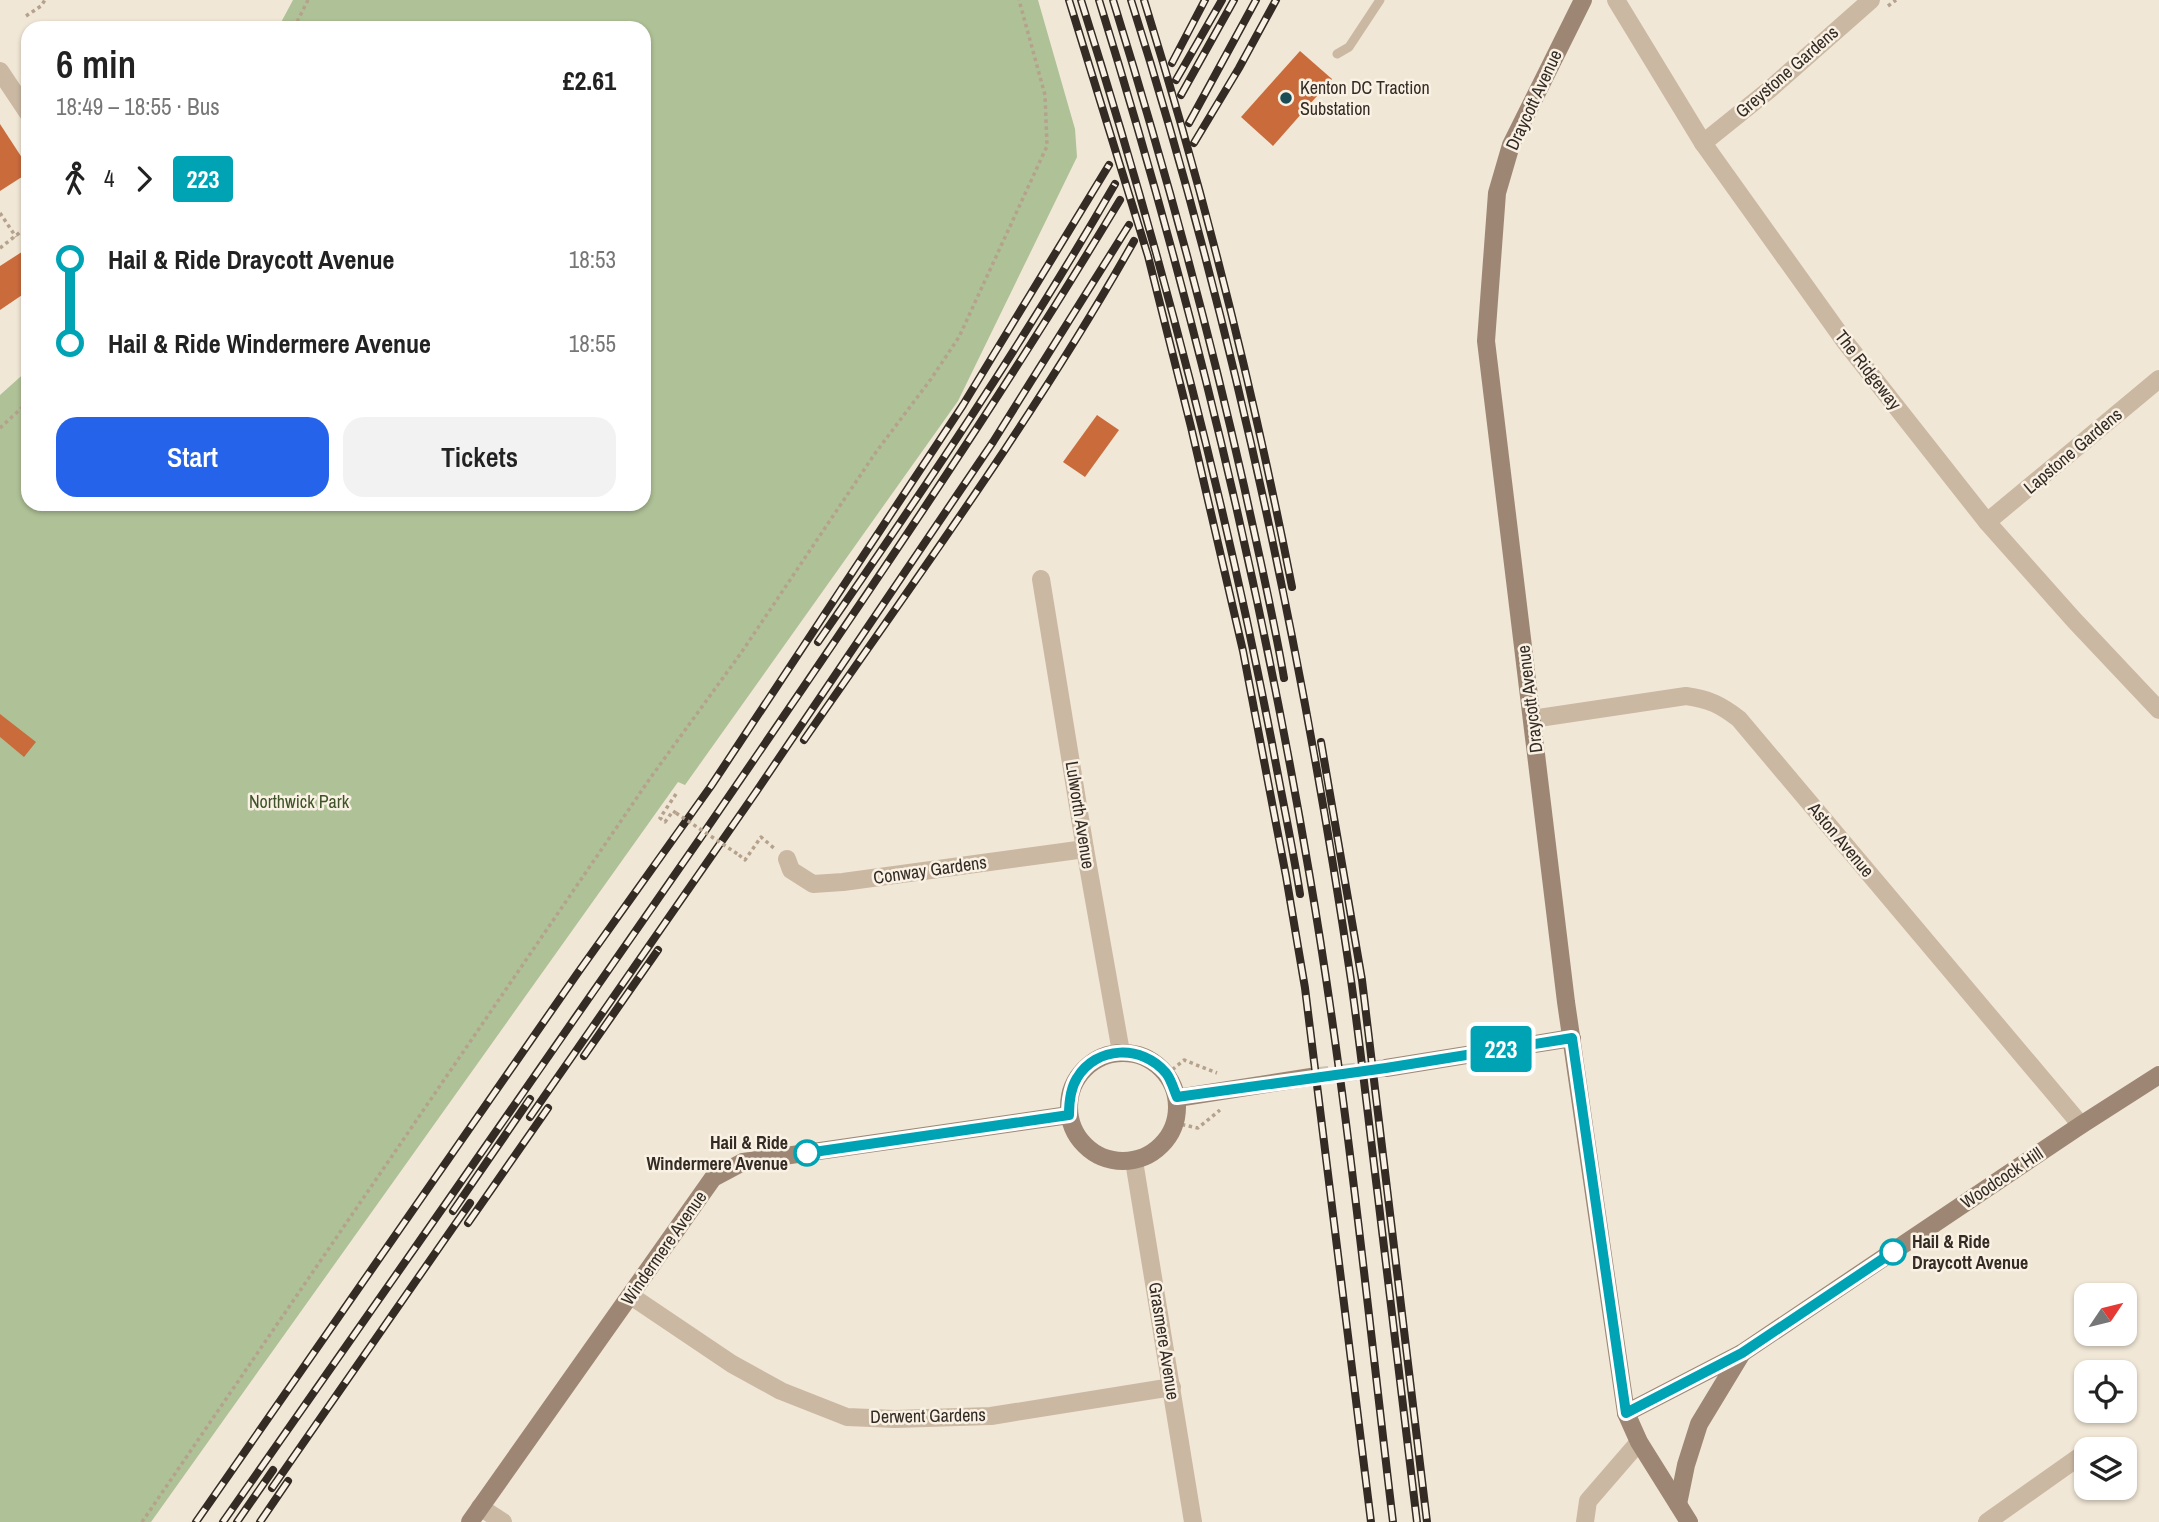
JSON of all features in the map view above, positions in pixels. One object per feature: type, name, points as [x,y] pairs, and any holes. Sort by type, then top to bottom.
[{"type":"street","name":"Draycott Avenue","points":[[1583,0],[1511,145],[1497,193],[1486,341],[1572,1038],[1626,1413]]},
{"type":"street","name":"The Ridgeway","points":[[1616,0],[1703,143],[1846,343],[1987,522],[2159,710]]},
{"type":"street","name":"Greystone Gardens","points":[[1703,143],[1769,90],[1871,0]]},
{"type":"street","points":[[0,71],[21,102]]},
{"type":"street","name":"Lapstone Gardens","points":[[1987,522],[2159,379]]},
{"type":"street","name":"Lulworth Avenue","points":[[1041,579],[1121,1052]]},
{"type":"street","name":"Aston Avenue","points":[[1532,719],[1686,696],[1705,698],[1723,707],[1739,719],[2081,1125]]},
{"type":"street","name":"Conway Gardens","points":[[787,859],[791,870],[813,884],[1085,849]]},
{"type":"street","points":[[1386,1068],[1572,1038]]},
{"type":"street","points":[[1121,1052],[1136,1053],[1153,1061],[1167,1074],[1177,1097],[1177,1117],[1171,1135],[1158,1149],[1134,1161],[1115,1161],[1097,1154],[1082,1142],[1069,1115],[1070,1096],[1076,1078],[1089,1064],[1105,1055],[1121,1052]]},
{"type":"street","name":"Woodcock Hill","points":[[1626,1413],[1742,1353],[2081,1125],[2159,1076]]},
{"type":"street","points":[[1177,1097],[1311,1077]]},
{"type":"street","name":"Windermere Avenue","points":[[475,1514],[713,1178],[743,1162],[1069,1115]]},
{"type":"street","name":"Grasmere Avenue","points":[[1134,1161],[1193,1522]]},
{"type":"street","name":"Derwent Gardens","points":[[631,1296],[732,1364],[780,1391],[847,1416],[895,1419],[990,1416],[1172,1387]]},
{"type":"street","name":"Woodcock Hill","points":[[1678,1504],[1686,1465],[1699,1424],[1742,1353]]},
{"type":"street","points":[[1626,1413],[1640,1442],[1689,1522]]},
{"type":"street","points":[[1585,1522],[1588,1501],[1640,1442]]},
{"type":"street","points":[[1987,1522],[2074,1461]]},
{"type":"street","points":[[475,1514],[503,1522]]},
{"type":"lane","points":[[1337,54],[1349,47],[1380,0]]},
{"type":"path","points":[[26,16],[45,0]]},
{"type":"path","points":[[297,21],[308,0]]},
{"type":"path","points":[[142,1522],[651,777],[741,653],[876,452],[959,337],[1047,146],[1045,95],[1019,0]]},
{"type":"path","points":[[0,213],[16,237]]},
{"type":"path","points":[[0,248],[21,232]]},
{"type":"path","points":[[0,428],[21,408]]},
{"type":"path","points":[[676,794],[660,818],[665,822],[673,811],[745,860],[761,837]]},
{"type":"green space","name":"Northwick Park","points":[[293,0],[1038,0],[1075,129],[1077,157],[958,401],[685,785],[678,782],[151,1522],[0,1522],[0,395],[21,376],[21,511],[651,511],[651,21],[282,21]]},
{"type":"building","name":"Kenton DC Traction Substation","points":[[1300,51],[1332,79],[1273,146],[1241,117]]},
{"type":"building","points":[[0,124],[21,156],[21,178],[0,191]]},
{"type":"building","points":[[21,252],[21,296],[0,310],[0,266]]},
{"type":"building","points":[[1097,415],[1119,430],[1085,477],[1063,462]]},
{"type":"building","points":[[0,714],[36,742],[24,757],[0,737]]},
{"type":"tunnel","points":[[1311,1077],[1386,1068]]},
{"type":"railway","points":[[1069,0],[1148,256],[1243,651],[1305,988],[1371,1522]]},
{"type":"railway","points":[[1081,0],[1187,368],[1253,649],[1300,894]]},
{"type":"railway","points":[[1099,0],[1132,107],[1191,324],[1219,432],[1268,651],[1309,872],[1334,1034],[1393,1522]]},
{"type":"railway","points":[[1113,0],[1167,181],[1215,364],[1260,558],[1284,678]]},
{"type":"railway","points":[[1131,0],[1201,241],[1232,363],[1310,732],[1355,1007],[1417,1522]]},
{"type":"railway","points":[[1144,0],[1187,145],[1226,292],[1292,587]]},
{"type":"railway","points":[[1172,63],[1205,0]]},
{"type":"railway","points":[[1176,80],[1222,0]]},
{"type":"railway","points":[[1181,95],[1234,0]]},
{"type":"railway","points":[[1189,123],[1256,0]]},
{"type":"railway","points":[[1194,143],[1276,0]]},
{"type":"railway","points":[[196,1522],[711,786],[963,405],[1109,165]]},
{"type":"railway","points":[[818,642],[971,416],[1045,301],[1115,184]]},
{"type":"railway","points":[[223,1522],[809,680],[1020,362],[1120,200]]},
{"type":"railway","points":[[530,1117],[756,792],[993,442],[1129,225]]},
{"type":"railway","points":[[804,740],[1016,432],[1134,241]]},
{"type":"railway","points":[[1321,742],[1362,980],[1427,1522]]},
{"type":"railway","points":[[584,1056],[658,950]]},
{"type":"railway","points":[[453,1211],[530,1099]]},
{"type":"railway","points":[[468,1223],[548,1108]]},
{"type":"railway","points":[[272,1488],[470,1203]]},
{"type":"railway","points":[[237,1522],[273,1470]]},
{"type":"railway","points":[[260,1522],[288,1481]]},
{"type":"bus line","name":"223","points":[[807,1153],[1069,1115],[1070,1096],[1076,1078],[1089,1064],[1105,1055],[1121,1052],[1136,1053],[1153,1061],[1167,1074],[1177,1097],[1386,1068],[1572,1038],[1626,1413],[1742,1353],[1893,1252]]},
{"type":"place","name":"Kenton DC Traction Substation","points":[[1286,98]]},
{"type":"place","name":"Hail & Ride Windermere Avenue","points":[[807,1153]]},
{"type":"place","name":"Hail & Ride Draycott Avenue","points":[[1893,1252]]}]
